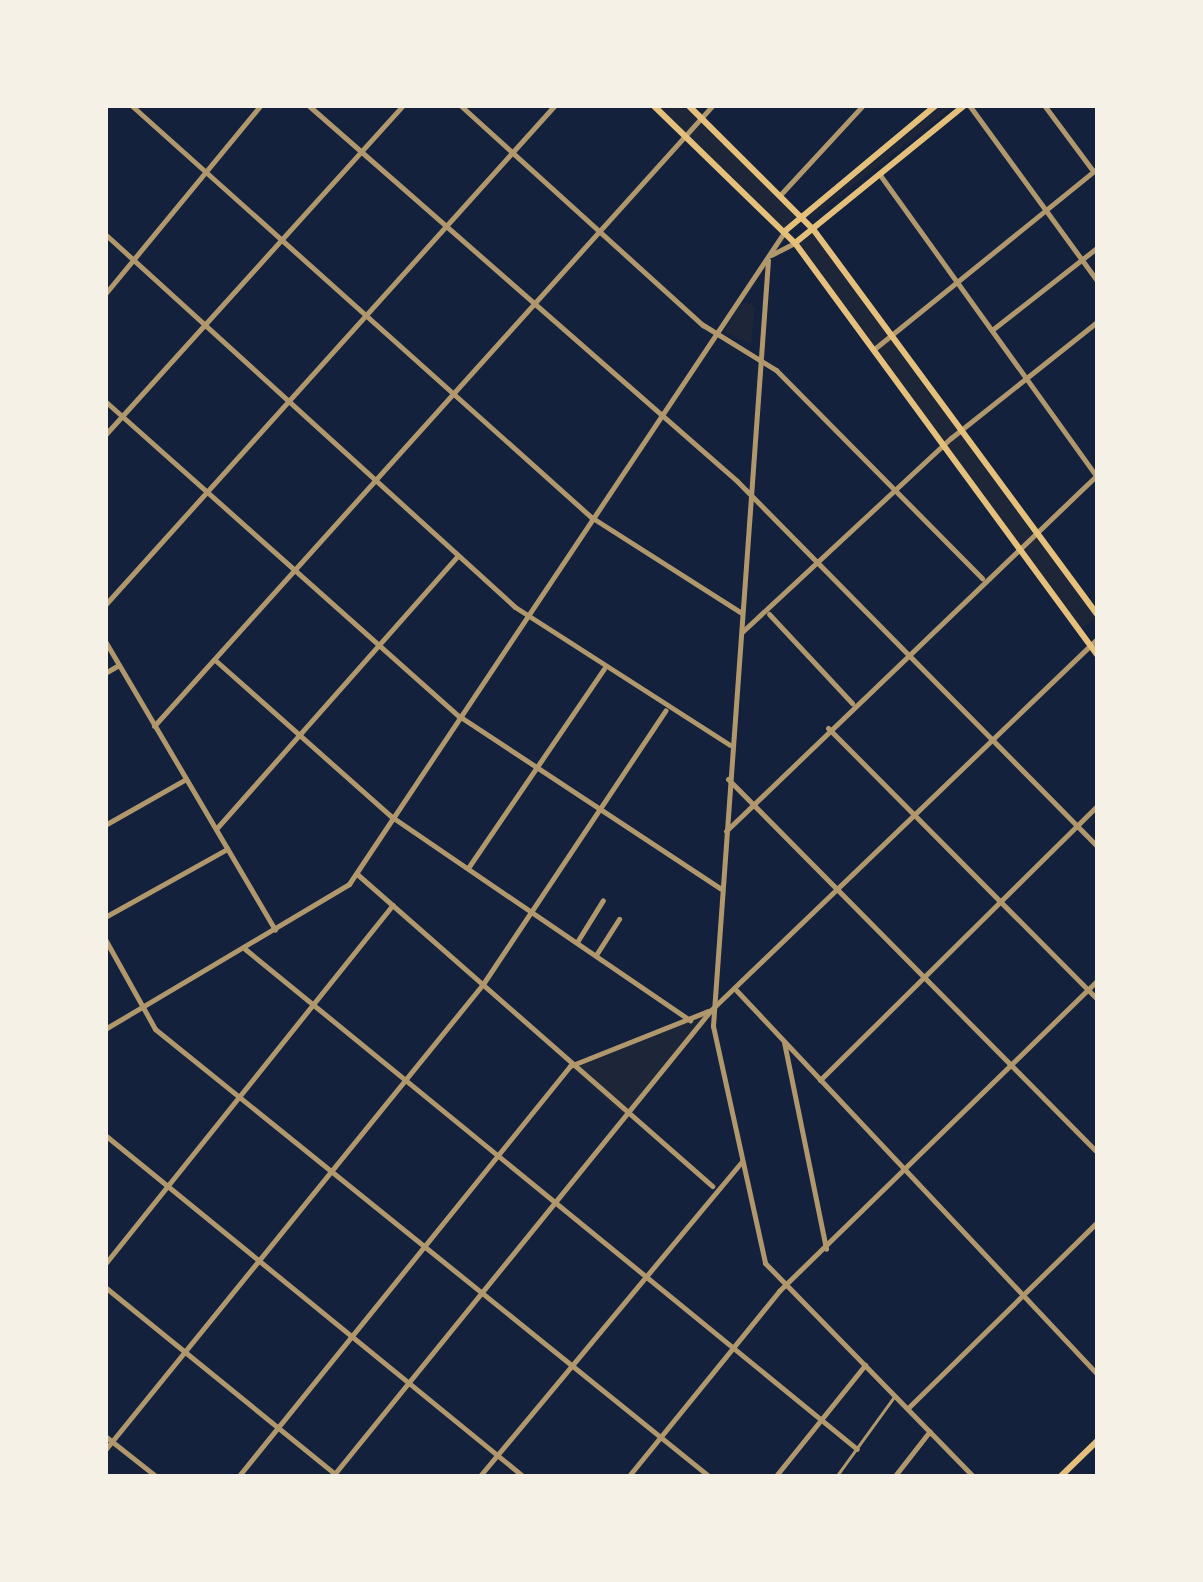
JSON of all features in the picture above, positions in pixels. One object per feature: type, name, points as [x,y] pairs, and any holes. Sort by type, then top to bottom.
[{"type":"main road","points":[[652,105],[785,230],[1098,656]]},
{"type":"main road","points":[[688,105],[802,215],[1098,616]]},
{"type":"main road","points":[[785,230],[936,105]]},
{"type":"main road","points":[[795,243],[967,105]]},
{"type":"main road","points":[[1060,1477],[1098,1440]]},
{"type":"street","points":[[130,105],[591,516],[740,612]]},
{"type":"street","points":[[105,294],[261,105]]},
{"type":"street","points":[[308,105],[529,306],[749,493],[1098,846]]},
{"type":"street","points":[[105,435],[403,105]]},
{"type":"street","points":[[460,105],[714,334],[760,358],[982,578]]},
{"type":"street","points":[[105,606],[556,105]]},
{"type":"street","points":[[154,726],[713,105]]},
{"type":"street","points":[[782,194],[863,105]]},
{"type":"street","points":[[967,105],[1098,282]]},
{"type":"street","points":[[873,350],[1096,170],[1044,105]]},
{"type":"street","points":[[725,831],[1033,529],[1097,476],[880,175]]},
{"type":"street","points":[[105,1030],[276,930],[357,874],[525,615],[714,334],[770,258],[785,230]]},
{"type":"street","points":[[105,234],[286,406],[525,615],[666,710],[730,745]]},
{"type":"street","points":[[770,258],[795,243]]},
{"type":"street","points":[[992,330],[1098,247]]},
{"type":"street","points":[[770,258],[711,1010],[762,1255],[786,1286],[974,1477]]},
{"type":"street","points":[[739,632],[769,614],[942,446],[1098,321]]},
{"type":"street","points":[[105,401],[458,716],[534,770],[720,888]]},
{"type":"street","points":[[216,829],[457,557]]},
{"type":"street","points":[[769,614],[852,704]]},
{"type":"street","points":[[105,1287],[335,1476],[479,1292],[711,1010],[1098,638]]},
{"type":"street","points":[[105,641],[276,930]]},
{"type":"street","points":[[214,659],[392,817],[690,1020]]},
{"type":"street","points":[[105,673],[119,665]]},
{"type":"street","points":[[468,868],[604,669]]},
{"type":"street","points":[[105,1450],[483,984],[666,710]]},
{"type":"street","points":[[828,728],[1098,1000]]},
{"type":"street","points":[[105,825],[186,779]]},
{"type":"street","points":[[728,779],[1098,1153]]},
{"type":"street","points":[[820,1080],[1098,804]]},
{"type":"street","points":[[105,918],[228,849]]},
{"type":"street","points":[[357,874],[483,984],[623,1115],[712,1186]]},
{"type":"street","points":[[578,942],[603,900]]},
{"type":"street","points":[[105,1264],[393,905]]},
{"type":"street","points":[[596,956],[619,918]]},
{"type":"street","points":[[105,939],[155,1029],[710,1477]]},
{"type":"street","points":[[245,949],[311,1010],[858,1449]]},
{"type":"street","points":[[628,1477],[786,1286],[1098,980]]},
{"type":"street","points":[[736,990],[1098,1375]]},
{"type":"street","points":[[238,1477],[570,1066],[711,1010]]},
{"type":"street","points":[[784,1042],[826,1249]]},
{"type":"street","points":[[105,1135],[524,1477]]},
{"type":"street","points":[[479,1477],[712,1186],[742,1161]]},
{"type":"street","points":[[908,1408],[1098,1221]]},
{"type":"street","points":[[775,1477],[865,1365]]},
{"type":"street","points":[[894,1477],[930,1431]]},
{"type":"street","points":[[105,1436],[156,1477]]},
{"type":"lane","points":[[836,1477],[895,1395]]},
{"type":"shaded area","points":[[653,105],[688,105],[802,215],[785,231]]},
{"type":"shaded area","points":[[943,105],[955,105],[811,219],[811,214]]},
{"type":"shaded area","points":[[813,229],[1096,618],[1077,632],[794,243]]},
{"type":"shaded area","points":[[742,302],[755,306],[751,344],[724,332]]},
{"type":"shaded area","points":[[711,1010],[623,1115],[570,1066]]}]
